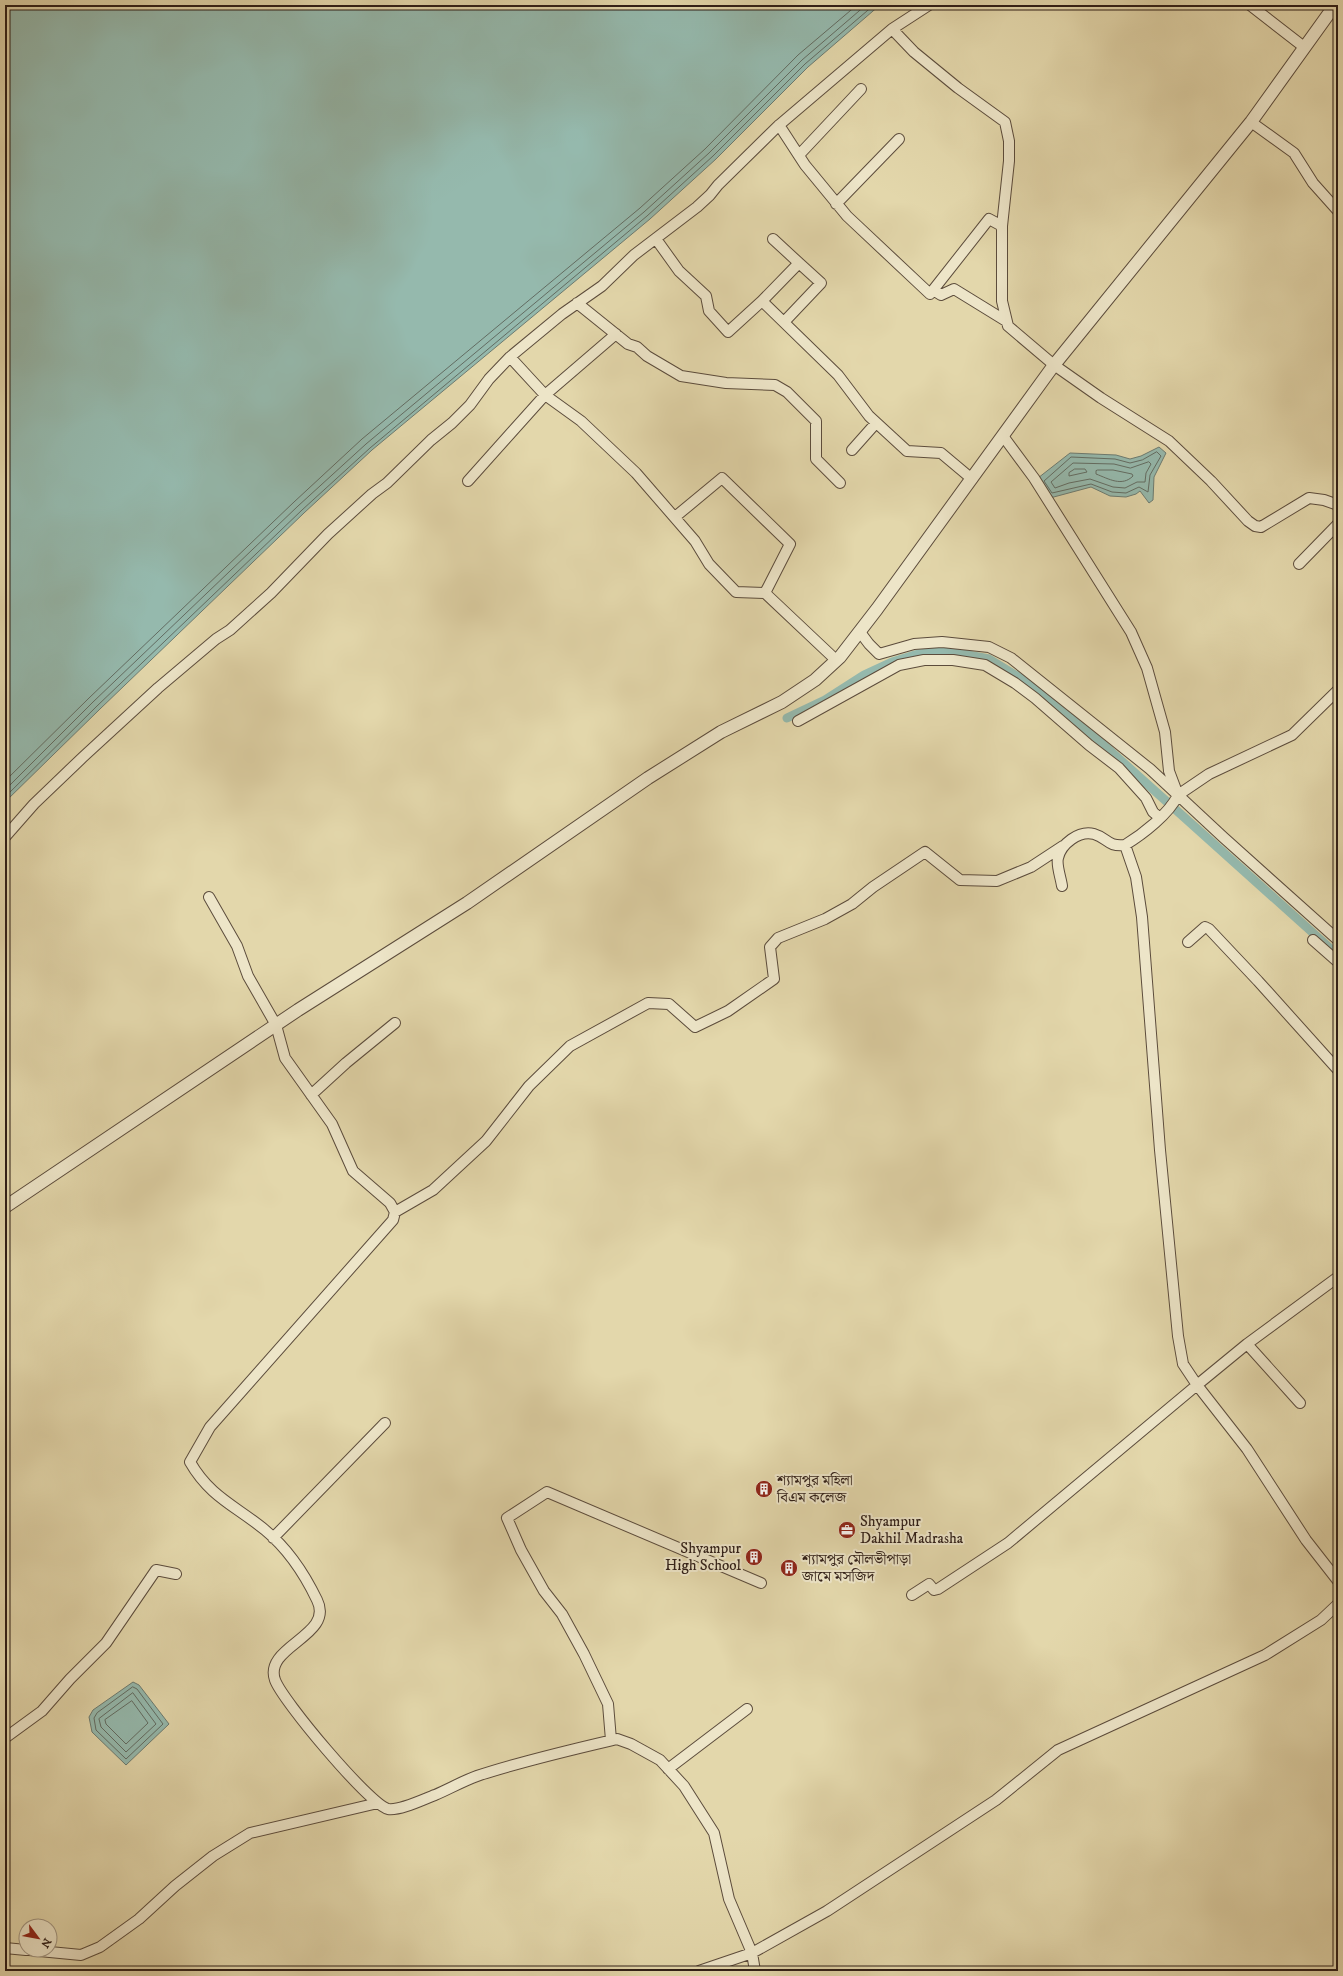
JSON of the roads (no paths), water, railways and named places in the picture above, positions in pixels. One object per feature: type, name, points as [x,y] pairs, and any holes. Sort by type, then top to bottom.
[{"type":"street","points":[[5,837],[34,804],[83,757],[158,688],[216,639],[230,630],[271,593],[328,534],[372,494],[387,483],[431,440],[452,423],[470,405],[489,379],[510,357],[577,303],[602,286],[634,255],[697,207],[710,195],[718,184],[779,126],[892,29],[929,5]]},
{"type":"street","points":[[1250,5],[1304,47]]},
{"type":"street","points":[[5,1207],[276,1025],[467,903],[648,778],[721,732],[782,702],[815,680],[836,660],[860,632],[1054,365],[1251,122],[1335,5]]},
{"type":"street","points":[[892,29],[914,52],[958,88],[1005,122],[1008,136],[1009,161],[1002,226],[1002,301],[1008,326],[1054,365],[1101,398],[1169,441],[1248,521],[1255,526],[1261,527],[1309,498],[1324,500],[1338,505]]},
{"type":"street","points":[[799,155],[861,89]]},
{"type":"street","points":[[1251,122],[1294,153],[1313,183],[1338,211]]},
{"type":"street","points":[[779,126],[836,204],[866,235],[887,252],[930,294],[989,219],[1002,226]]},
{"type":"street","points":[[836,204],[899,139]]},
{"type":"street","points":[[656,239],[679,271],[706,296],[709,311],[728,332],[762,301],[799,263]]},
{"type":"street","points":[[773,239],[821,283],[784,322]]},
{"type":"street","points":[[933,290],[941,295],[954,289],[1006,321]]},
{"type":"street","points":[[762,301],[838,375],[869,416],[907,451],[941,453],[972,479]]},
{"type":"street","points":[[577,303],[628,344],[637,347],[647,356],[681,376],[726,383],[775,385],[787,392],[816,421],[816,459],[840,483]]},
{"type":"street","points":[[468,481],[545,395],[616,334]]},
{"type":"street","points":[[510,357],[545,395],[581,421],[636,472],[695,541],[710,564],[736,592],[765,593],[836,660]]},
{"type":"street","points":[[852,450],[876,423]]},
{"type":"street","points":[[1003,436],[1034,478],[1131,632],[1147,668],[1165,732],[1169,771],[1176,798]]},
{"type":"street","points":[[675,517],[722,478],[790,544],[765,593]]},
{"type":"street","points":[[1299,564],[1338,524]]},
{"type":"street","points":[[860,632],[879,654],[914,644],[942,642],[989,647],[1011,658],[1089,745],[1119,768],[1146,798],[1153,812],[1162,815]]},
{"type":"street","points":[[798,721],[899,665],[924,660],[953,660],[985,665],[1015,683],[1046,698],[1150,769],[1176,798],[1338,940]]},
{"type":"street","points":[[395,1212],[433,1190],[486,1141],[529,1086],[570,1046],[617,1019],[648,1002],[669,1004],[695,1027],[728,1011],[774,980],[770,947],[778,938],[825,919],[852,904],[873,887],[925,852],[960,880],[997,881],[1032,867],[1080,835],[1094,834],[1115,846],[1125,845],[1140,836],[1162,815],[1176,798],[1209,774],[1292,735],[1338,690]]},
{"type":"street","points":[[1125,845],[1136,877],[1142,916],[1160,1142],[1178,1336],[1183,1364],[1197,1386],[1247,1449],[1306,1540],[1338,1581]]},
{"type":"street","points":[[1062,886],[1057,859],[1063,846]]},
{"type":"street","points":[[209,897],[237,946],[248,976],[276,1025],[284,1058],[332,1124],[353,1171],[390,1203],[395,1212],[393,1220],[210,1427],[190,1462],[198,1476],[219,1498],[274,1538],[296,1564],[318,1602],[320,1615],[314,1627],[278,1659],[274,1668],[275,1680],[288,1702],[355,1782],[378,1803],[389,1809],[413,1805],[476,1776],[611,1740],[617,1739],[631,1744],[660,1760],[684,1786],[714,1832],[729,1899],[752,1953],[756,1971]]},
{"type":"street","points":[[1188,942],[1205,927],[1209,929],[1338,1070]]},
{"type":"street","points":[[1313,940],[1338,962]]},
{"type":"street","points":[[311,1095],[346,1063],[395,1023]]},
{"type":"street","points":[[912,1595],[929,1584],[934,1590],[938,1589],[1008,1543],[1247,1344],[1338,1277]]},
{"type":"street","points":[[1247,1344],[1300,1403]]},
{"type":"street","points":[[274,1538],[385,1423]]},
{"type":"street","points":[[611,1740],[608,1704],[584,1654],[562,1614],[544,1591],[520,1550],[508,1518],[547,1492],[761,1583]]},
{"type":"street","points":[[5,1738],[42,1711],[70,1679],[106,1643],[156,1570],[176,1574]]},
{"type":"street","points":[[699,1971],[752,1953],[827,1911],[996,1800],[1058,1750],[1265,1656],[1320,1620],[1338,1604]]},
{"type":"street","points":[[668,1768],[747,1709]]},
{"type":"street","points":[[58,1953],[81,1955],[100,1947],[139,1919],[175,1886],[213,1856],[250,1833],[378,1803]]},
{"type":"street","points":[[5,1948],[18,1949]]},
{"type":"water","points":[[5,5],[880,5],[808,67],[716,159],[650,219],[372,450],[304,513],[5,802]]},
{"type":"water","points":[[1159,447],[1166,453],[1154,477],[1153,500],[1149,503],[1140,491],[1126,497],[1110,496],[1091,487],[1050,498],[1038,478],[1070,453],[1116,455],[1130,459],[1141,456]]},
{"type":"water","points":[[133,1682],[139,1685],[169,1724],[126,1765],[92,1732],[89,1717],[93,1710]]},
{"type":"waterway","points":[[787,718],[825,700],[864,675],[892,662],[918,654],[947,651],[989,659],[1038,689],[1061,711],[1087,730],[1332,950]]},
{"type":"place","name":"শ্যামপুর মহিলা বিএম কলেজ","points":[[764,1489]]},
{"type":"place","name":"Shyampur Dakhil Madrasha","points":[[847,1530]]},
{"type":"place","name":"Shyampur High School","points":[[754,1557]]},
{"type":"place","name":"শ্যামপুর মৌলভীপাড়া জামে মসজিদ","points":[[789,1568]]}]
